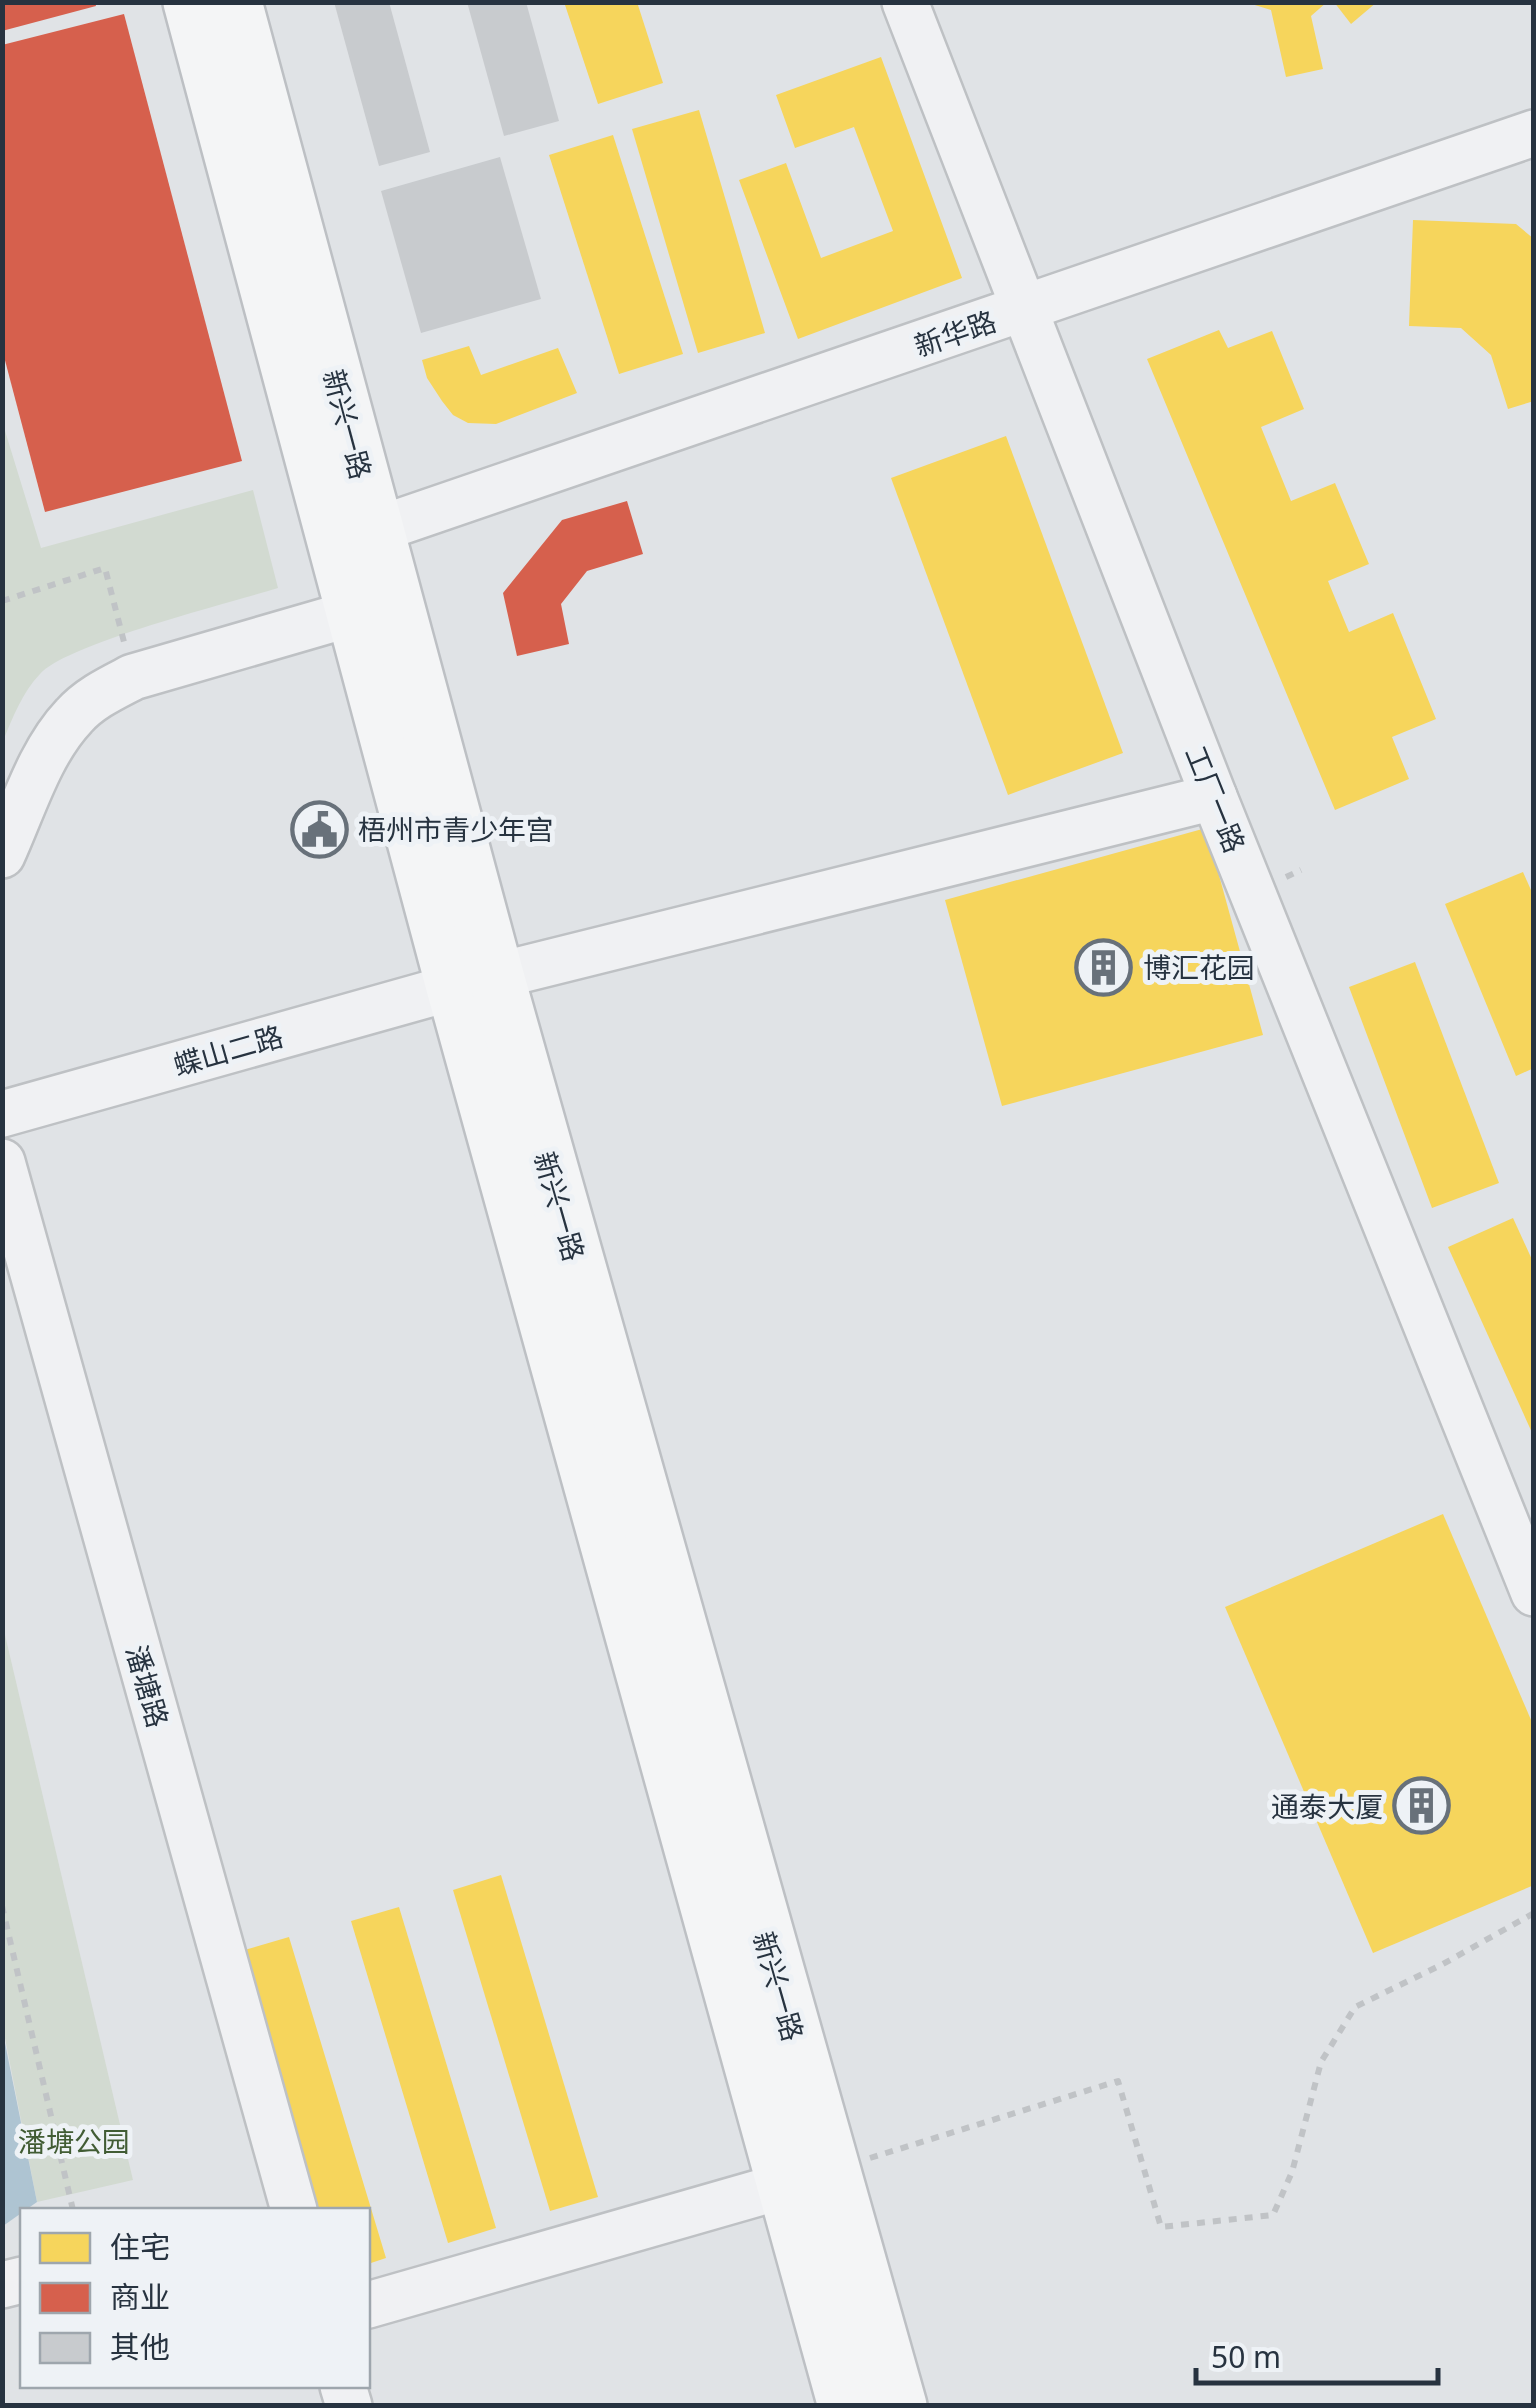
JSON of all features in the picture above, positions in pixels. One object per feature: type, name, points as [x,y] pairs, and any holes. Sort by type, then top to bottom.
[{"type":"main road","name":"新兴一路","points":[[192,2],[356,537],[475,982],[808,2177],[899,2406]]},
{"type":"main road","name":"新兴一路","points":[[234,2],[356,537]]},
{"type":"main road","name":"新兴一路","points":[[808,2177],[846,2406]]},
{"type":"street","name":"工厂一路","points":[[905,2],[1214,796],[1534,1593]]},
{"type":"street","name":"新华路","points":[[356,537],[1534,133]]},
{"type":"street","points":[[2,854],[46,755],[74,716],[103,692],[133,678],[375,607]]},
{"type":"street","name":"蝶山二路","points":[[2,1114],[475,982],[1214,796]]},
{"type":"street","name":"潘塘路","points":[[2,1162],[289,2208]]},
{"type":"street","points":[[370,2304],[808,2177]]},
{"type":"path","points":[[2,601],[105,568],[133,678]]},
{"type":"path","points":[[2,1906],[73,2208]]},
{"type":"path","points":[[808,2177],[1118,2081],[1161,2227],[1273,2215],[1292,2172],[1320,2062],[1355,2008],[1534,1913]]},
{"type":"green space","points":[[2,421],[41,548],[253,490],[278,588],[115,637],[56,662],[28,689],[3,741]]},
{"type":"green space","name":"潘塘公园","points":[[2,1622],[133,2180],[37,2202],[3,2028]]},
{"type":"water","points":[[2,2028],[37,2202],[20,2208],[20,2214],[2,2226]]},
{"type":"building: 住宅","points":[[564,2],[637,2],[663,83],[598,104]]},
{"type":"building: 住宅","points":[[1245,2],[1327,2],[1311,16],[1323,69],[1286,77],[1271,10]]},
{"type":"building: 住宅","points":[[1334,2],[1377,2],[1351,24]]},
{"type":"building: 住宅","points":[[881,57],[962,278],[798,339],[739,180],[786,163],[821,258],[893,231],[854,127],[795,148],[776,95]]},
{"type":"building: 住宅","points":[[699,110],[765,333],[698,353],[632,129]]},
{"type":"building: 住宅","points":[[613,135],[683,354],[619,374],[549,155]]},
{"type":"building: 住宅","points":[[1413,220],[1516,224],[1534,239],[1534,401],[1508,409],[1491,355],[1461,328],[1409,326]]},
{"type":"building: 住宅","points":[[1219,330],[1228,348],[1272,331],[1304,409],[1261,427],[1291,501],[1335,483],[1369,564],[1328,581],[1349,632],[1393,613],[1436,719],[1392,737],[1409,779],[1335,810],[1147,359]]},
{"type":"building: 住宅","points":[[469,346],[481,375],[558,348],[577,393],[496,424],[468,423],[453,415],[442,401],[427,378],[422,360]]},
{"type":"building: 住宅","points":[[1006,436],[1123,753],[1008,795],[891,478]]},
{"type":"building: 住宅","name":"博汇花园","points":[[1206,828],[1263,1035],[1002,1106],[945,900]]},
{"type":"building: 住宅","points":[[1523,872],[1534,897],[1534,1068],[1516,1076],[1445,904]]},
{"type":"building: 住宅","points":[[1415,962],[1499,1183],[1432,1208],[1349,987]]},
{"type":"building: 住宅","points":[[1513,1218],[1534,1264],[1534,1437],[1448,1247]]},
{"type":"building: 住宅","name":"通泰大厦","points":[[1443,1514],[1534,1727],[1534,1885],[1373,1953],[1225,1607]]},
{"type":"building: 住宅","points":[[501,1875],[598,2197],[550,2211],[453,1890]]},
{"type":"building: 住宅","points":[[399,1907],[496,2228],[448,2243],[351,1921]]},
{"type":"building: 住宅","points":[[289,1937],[386,2258],[370,2263],[370,2208],[318,2208],[241,1951]]},
{"type":"building: 商业","points":[[2,2],[95,2],[96,6],[2,31]]},
{"type":"building: 商业","points":[[124,14],[242,461],[45,512],[2,349],[2,45]]},
{"type":"building: 商业","points":[[627,501],[643,554],[587,571],[561,604],[569,644],[517,656],[503,593],[562,520]]},
{"type":"building: 其他","points":[[334,2],[389,2],[430,152],[379,166]]},
{"type":"building: 其他","points":[[467,2],[526,2],[559,121],[504,136]]},
{"type":"building: 其他","points":[[500,157],[541,299],[421,333],[381,191]]},
{"type":"place","name":"梧州市青少年宫","points":[[319,829]]},
{"type":"place","name":"博汇花园","points":[[1104,967]]},
{"type":"place","name":"通泰大厦","points":[[1422,1806]]}]
